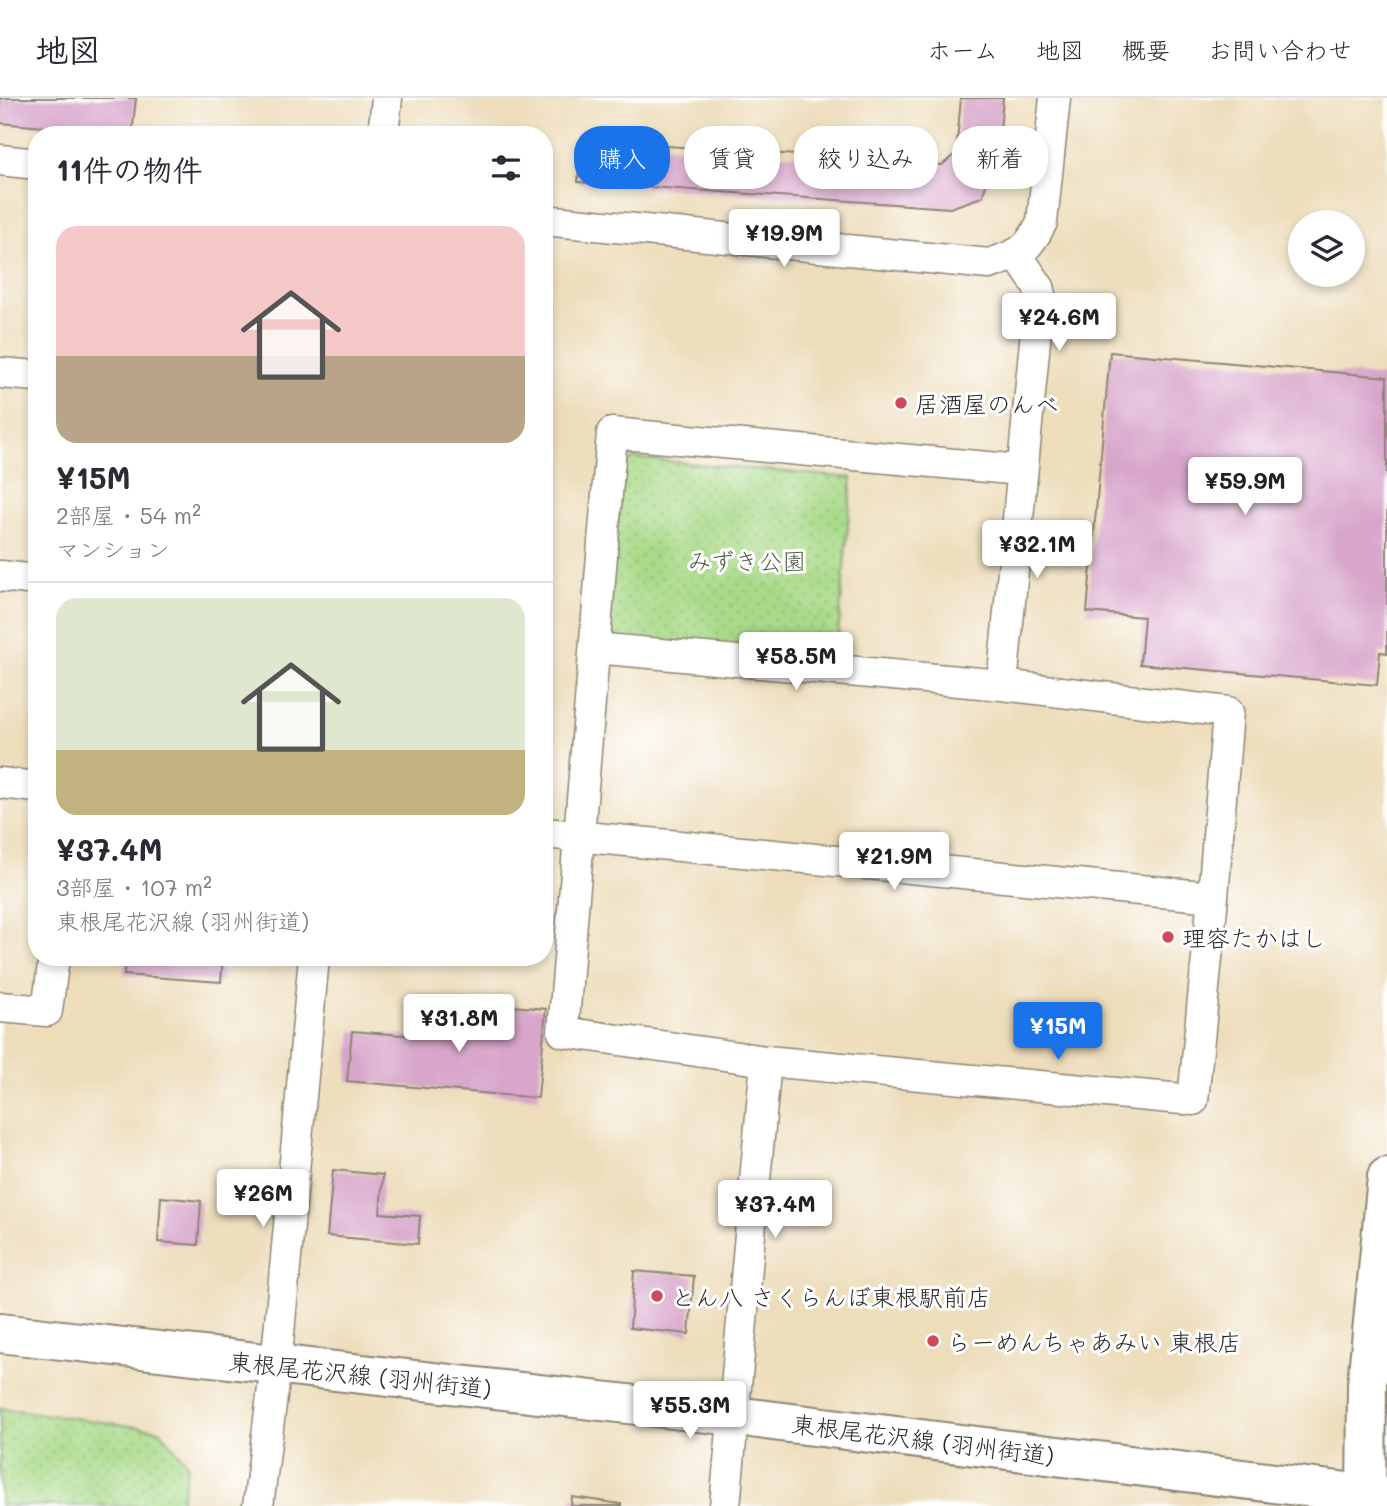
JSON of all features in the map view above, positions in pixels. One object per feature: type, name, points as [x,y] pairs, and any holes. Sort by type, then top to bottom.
[{"type":"main road","points":[[1369,1501],[1367,1384],[1387,1177]]},
{"type":"main road","name":"東根尾花沢線 (羽州街道)","points":[[0,1334],[734,1416],[1369,1501]]},
{"type":"street","points":[[384,126],[387,98]]},
{"type":"street","points":[[553,221],[989,264],[1017,255],[1033,240],[1042,222],[1055,98]]},
{"type":"street","points":[[0,160],[28,163]]},
{"type":"street","points":[[1002,685],[1040,289],[1017,255]]},
{"type":"street","points":[[0,373],[28,375]]},
{"type":"street","points":[[595,648],[1002,685],[1228,712],[1193,1100],[766,1060],[563,1032],[612,433],[1021,470]]},
{"type":"street","points":[[0,576],[28,579]]},
{"type":"street","points":[[0,783],[28,786]]},
{"type":"street","points":[[553,834],[1213,897]]},
{"type":"street","points":[[0,1007],[47,1010],[53,966]]},
{"type":"street","points":[[258,1506],[276,1365],[313,966]]},
{"type":"street","points":[[725,1506],[766,1060]]},
{"type":"green space","name":"みずき公園","points":[[633,458],[852,478],[836,660],[612,640],[605,623],[617,474]]},
{"type":"green space","points":[[0,1408],[160,1430],[188,1465],[180,1506],[0,1506]]},
{"type":"building","points":[[0,98],[136,98],[133,126],[33,126],[0,123]]},
{"type":"building","points":[[961,98],[1003,98],[1000,126],[958,126]]},
{"type":"building","points":[[670,146],[684,147],[684,189],[780,189],[780,154],[794,155],[794,189],[938,189],[938,165],[942,165],[952,156],[952,189],[985,189],[982,197],[950,208],[670,188]]},
{"type":"building","points":[[1110,352],[1387,377],[1387,653],[1380,652],[1377,685],[1140,664],[1144,617],[1087,612]]},
{"type":"building","points":[[124,966],[222,966],[221,982],[124,975]]},
{"type":"building","points":[[455,1001],[546,1009],[538,1098],[347,1081],[352,1031],[451,1039]]},
{"type":"building","points":[[333,1170],[383,1175],[380,1213],[420,1216],[418,1244],[327,1236]]},
{"type":"building","points":[[161,1197],[201,1201],[198,1245],[158,1242]]},
{"type":"building","points":[[634,1271],[694,1276],[689,1334],[630,1328]]},
{"type":"building","points":[[572,1497],[621,1504],[621,1506],[571,1506]]},
{"type":"place","name":"居酒屋のんべ","points":[[901,403]]},
{"type":"place","name":"理容たかはし","points":[[1168,937]]},
{"type":"place","name":"とん八 さくらんぼ東根駅前店","points":[[657,1296]]},
{"type":"place","name":"らーめんちゃあみい 東根店","points":[[933,1341]]}]
